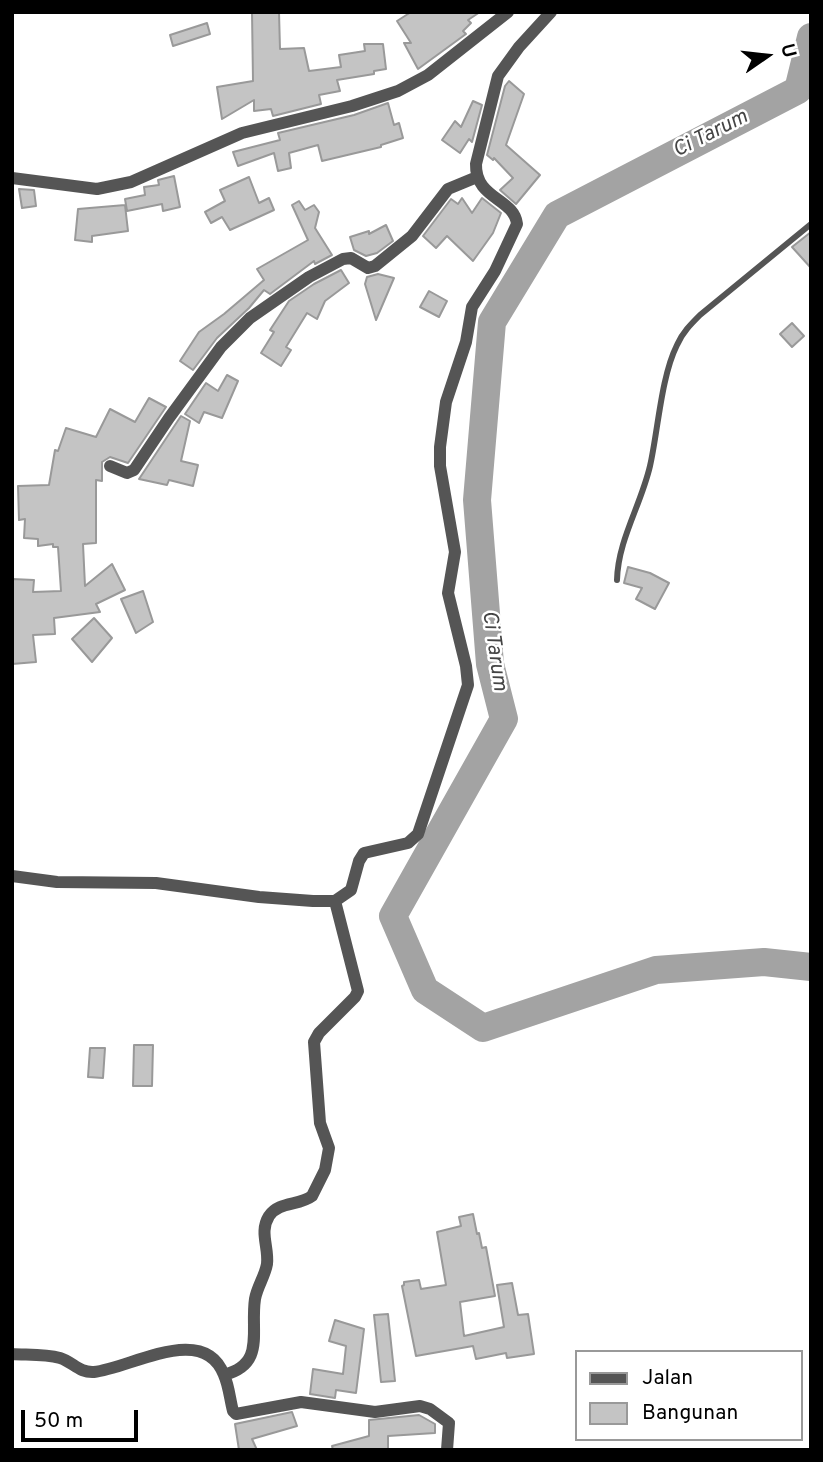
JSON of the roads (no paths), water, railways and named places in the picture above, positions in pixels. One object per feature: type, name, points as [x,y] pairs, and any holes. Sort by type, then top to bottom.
[{"type":"street","points":[[12,178],[97,189],[131,182],[230,137],[286,120],[352,106],[398,91],[428,75],[508,12]]},
{"type":"street","points":[[12,877],[57,882],[156,883],[267,898],[335,901],[351,890],[364,853],[405,844],[418,834],[467,693],[466,666],[448,593],[455,552],[440,466],[446,402],[466,342],[472,307],[495,271],[517,222],[510,210],[484,190],[477,177],[475,164],[498,76],[519,47],[551,12]]},
{"type":"street","points":[[110,466],[128,473],[134,470],[221,347],[250,318],[309,277],[343,259],[351,258],[368,268],[375,266],[412,236],[448,189],[477,177]]},
{"type":"street","points":[[224,1375],[243,1368],[251,1357],[255,1296],[267,1264],[264,1234],[266,1222],[275,1210],[312,1196],[326,1170],[329,1155],[327,1138],[320,1123],[314,1042],[358,991],[335,901]]},
{"type":"street","points":[[12,1354],[58,1358],[79,1370],[92,1372],[118,1367],[157,1353],[200,1350],[215,1359],[224,1375],[236,1414],[301,1402],[384,1412],[423,1406],[449,1423],[447,1450]]},
{"type":"lane","points":[[617,580],[621,549],[650,466],[656,428],[676,346],[687,328],[700,315],[811,224]]},
{"type":"waterway","name":"Ci Tarum","points":[[811,37],[798,90],[557,215],[492,322],[477,500],[490,664],[504,719],[393,916],[425,990],[483,1028],[656,970],[764,962],[811,967]]}]
